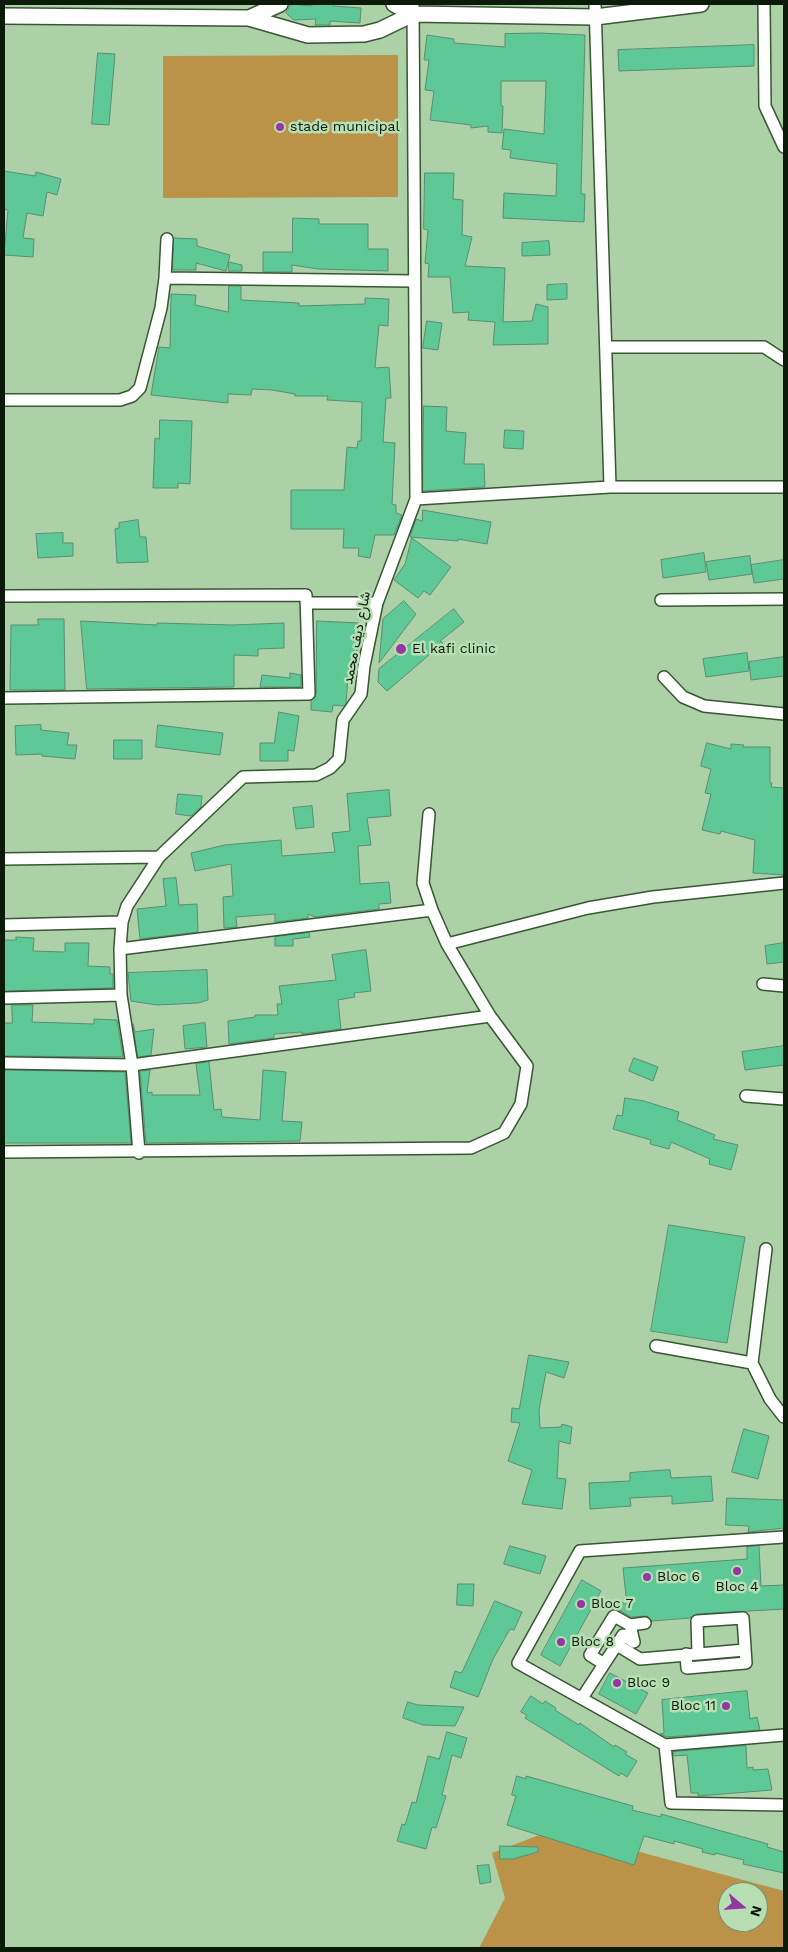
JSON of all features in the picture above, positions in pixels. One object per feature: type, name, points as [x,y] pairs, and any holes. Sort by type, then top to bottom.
[{"type":"street","points":[[249,18],[280,4]]},
{"type":"street","points":[[394,4],[413,9],[595,10],[701,4]]},
{"type":"street","points":[[764,4],[765,106],[784,147]]},
{"type":"street","points":[[4,16],[249,18],[308,35],[364,34],[380,30],[413,9]]},
{"type":"street","points":[[413,9],[416,499],[610,486],[784,487]]},
{"type":"street","points":[[595,10],[610,486]]},
{"type":"street","points":[[4,400],[120,400],[132,396],[140,388],[161,308],[165,278],[166,239]]},
{"type":"street","points":[[165,278],[414,281]]},
{"type":"street","points":[[606,347],[764,347],[784,360]]},
{"type":"street","name":"شارع ديف محمد","points":[[139,1153],[132,1066],[121,995],[120,949],[122,922],[127,906],[159,857],[243,777],[316,775],[330,768],[339,759],[343,720],[361,694],[364,666],[377,603],[416,499]]},
{"type":"street","points":[[4,596],[306,596],[309,694],[4,698]]},
{"type":"street","points":[[661,600],[784,599]]},
{"type":"street","points":[[306,603],[377,603]]},
{"type":"street","points":[[664,676],[683,697],[704,706],[784,714]]},
{"type":"street","points":[[4,1152],[139,1153],[472,1148],[504,1133],[521,1104],[527,1066],[490,1016],[447,944],[432,910],[423,883],[429,814]]},
{"type":"street","points":[[4,859],[159,857]]},
{"type":"street","points":[[447,944],[588,908],[653,897],[784,883]]},
{"type":"street","points":[[120,949],[432,910]]},
{"type":"street","points":[[4,925],[122,922]]},
{"type":"street","points":[[763,984],[784,986]]},
{"type":"street","points":[[4,998],[121,995]]},
{"type":"street","points":[[4,1063],[132,1066],[490,1016]]},
{"type":"street","points":[[746,1096],[784,1099]]},
{"type":"street","points":[[766,1249],[752,1363],[770,1399],[784,1417]]},
{"type":"street","points":[[656,1346],[752,1363]]},
{"type":"street","points":[[784,1538],[580,1552],[518,1662],[666,1745],[784,1735]]},
{"type":"street","points":[[604,1664],[590,1655],[614,1616],[630,1625],[645,1623]]},
{"type":"street","points":[[686,1654],[687,1668],[746,1663],[743,1618],[697,1621],[698,1653]]},
{"type":"street","points":[[582,1698],[623,1634],[634,1642],[630,1625]]},
{"type":"street","points":[[617,1644],[640,1658],[745,1650]]},
{"type":"street","points":[[666,1745],[671,1803],[784,1805]]},
{"type":"shaded area","name":"stade municipal","points":[[398,55],[398,197],[163,198],[163,56]]},
{"type":"shaded area","points":[[555,1829],[751,1882],[718,1882],[718,1932],[768,1932],[768,1887],[784,1891],[784,1948],[479,1948],[505,1898],[492,1853]]},
{"type":"building","points":[[292,4],[312,6],[312,4],[333,4],[333,6],[361,8],[360,23],[330,21],[330,25],[315,25],[316,19],[294,20],[286,13]]},
{"type":"building","points":[[505,34],[585,35],[581,194],[585,194],[584,222],[503,218],[504,193],[556,196],[557,164],[510,158],[511,150],[502,149],[504,129],[544,134],[546,81],[501,81],[501,106],[503,106],[502,133],[488,132],[488,126],[471,128],[471,125],[430,120],[434,91],[425,90],[429,60],[424,60],[427,35],[454,39],[454,43],[505,47]]},
{"type":"building","points":[[754,45],[754,66],[619,71],[618,50]]},
{"type":"building","points":[[98,53],[115,54],[109,125],[92,124]]},
{"type":"building","points":[[4,171],[35,176],[36,172],[61,179],[57,195],[47,192],[43,216],[27,213],[23,238],[34,239],[33,257],[4,255],[8,210],[4,209]]},
{"type":"building","points":[[425,173],[454,173],[453,199],[463,200],[462,235],[472,237],[465,266],[505,268],[503,322],[532,321],[536,304],[548,307],[548,344],[493,345],[495,322],[468,320],[469,312],[453,313],[450,277],[428,277],[429,264],[425,263],[428,230],[424,229]]},
{"type":"building","points":[[293,218],[319,219],[319,224],[368,224],[368,249],[388,249],[388,271],[318,269],[292,265],[292,272],[263,272],[263,252],[292,252]]},
{"type":"building","points":[[174,238],[197,239],[197,246],[230,255],[226,271],[196,263],[196,270],[173,270]]},
{"type":"building","points":[[549,241],[550,255],[522,256],[522,243]]},
{"type":"building","points":[[229,262],[242,265],[242,271],[229,271]]},
{"type":"building","points":[[567,284],[567,299],[547,300],[547,285]]},
{"type":"building","points":[[229,286],[241,286],[241,300],[299,303],[299,306],[365,304],[365,298],[389,299],[388,326],[379,325],[375,368],[389,367],[391,398],[386,398],[383,442],[395,443],[392,504],[396,505],[396,513],[402,515],[394,535],[375,535],[370,558],[358,556],[359,548],[343,548],[344,529],[291,529],[291,490],[344,490],[347,447],[357,448],[358,441],[361,441],[362,402],[327,400],[328,396],[295,396],[295,394],[272,390],[252,389],[251,395],[228,394],[228,403],[151,395],[159,347],[170,348],[171,294],[196,295],[195,305],[228,312]]},
{"type":"building","points":[[427,321],[442,323],[438,350],[423,348]]},
{"type":"building","points":[[424,406],[447,407],[446,431],[466,433],[464,464],[484,464],[485,487],[423,491]]},
{"type":"building","points":[[160,420],[192,421],[190,484],[178,483],[178,488],[153,488],[155,438],[159,439]]},
{"type":"building","points":[[505,430],[524,431],[523,449],[504,448]]},
{"type":"building","points":[[423,510],[491,522],[487,544],[458,539],[458,541],[410,537],[416,519],[422,521]]},
{"type":"building","points":[[138,520],[140,537],[146,537],[148,562],[117,563],[115,529],[119,528],[119,523]]},
{"type":"building","points":[[63,533],[63,543],[73,543],[73,556],[38,558],[36,534]]},
{"type":"building","points":[[412,538],[451,567],[430,595],[424,591],[418,598],[394,580],[405,564]]},
{"type":"building","points":[[704,553],[706,572],[663,578],[661,560]]},
{"type":"building","points":[[750,556],[752,574],[709,580],[706,562]]},
{"type":"building","points":[[784,560],[784,579],[754,583],[751,565]]},
{"type":"building","points":[[404,601],[416,614],[379,663],[383,619]]},
{"type":"building","points":[[454,609],[464,622],[440,641],[443,643],[387,691],[378,682],[379,669]]},
{"type":"building","points":[[38,619],[64,619],[65,690],[10,690],[11,625],[38,625]]},
{"type":"building","points":[[81,621],[157,625],[157,623],[232,625],[284,623],[284,648],[258,649],[258,656],[234,655],[234,687],[87,689]]},
{"type":"building","points":[[317,621],[359,623],[356,665],[349,664],[346,703],[344,706],[333,705],[332,712],[311,710],[311,701],[316,694]]},
{"type":"building","points":[[747,653],[749,671],[706,677],[703,659]]},
{"type":"building","points":[[784,657],[784,676],[751,680],[749,662]]},
{"type":"building","points":[[290,673],[301,675],[301,687],[260,687],[262,675],[290,678]]},
{"type":"building","points":[[279,712],[299,716],[294,751],[288,750],[288,761],[260,761],[260,743],[274,743]]},
{"type":"building","points":[[41,725],[41,730],[69,733],[67,745],[77,745],[75,759],[42,756],[42,754],[16,755],[15,726]]},
{"type":"building","points":[[158,725],[223,733],[220,755],[156,747]]},
{"type":"building","points":[[114,740],[142,740],[142,759],[114,759]]},
{"type":"building","points":[[707,743],[731,749],[731,744],[744,745],[743,747],[770,747],[771,787],[784,788],[784,875],[753,873],[755,840],[721,831],[720,834],[702,830],[711,794],[705,793],[711,769],[701,766]]},
{"type":"building","points":[[389,790],[391,816],[367,818],[371,845],[358,846],[360,884],[389,882],[391,903],[379,904],[379,909],[315,917],[308,914],[308,918],[275,922],[275,914],[236,917],[237,927],[224,928],[223,897],[233,896],[231,864],[195,871],[191,853],[225,845],[281,840],[282,856],[335,852],[332,833],[350,831],[347,794]]},
{"type":"building","points":[[178,794],[202,796],[201,807],[191,816],[176,814]]},
{"type":"building","points":[[312,806],[314,827],[296,829],[293,808]]},
{"type":"building","points":[[176,878],[179,905],[197,904],[198,932],[140,939],[137,909],[166,906],[163,879]]},
{"type":"building","points":[[309,933],[310,937],[293,939],[293,946],[275,946],[275,937]]},
{"type":"building","points":[[16,937],[34,938],[33,951],[65,952],[65,943],[89,943],[88,966],[110,967],[110,974],[113,974],[113,988],[4,991],[4,940],[16,940]]},
{"type":"building","points":[[784,943],[784,962],[767,964],[765,946]]},
{"type":"building","points":[[366,950],[371,991],[354,993],[355,997],[338,1000],[341,1029],[302,1034],[302,1032],[274,1034],[274,1038],[229,1044],[228,1021],[255,1017],[255,1015],[278,1015],[277,1004],[282,1004],[279,986],[336,980],[332,955]]},
{"type":"building","points":[[207,970],[208,1000],[198,1003],[157,1005],[131,1001],[128,973]]},
{"type":"building","points":[[12,1005],[33,1005],[32,1022],[94,1024],[94,1019],[117,1020],[123,1057],[4,1056],[4,1023],[12,1023]]},
{"type":"building","points":[[205,1023],[207,1047],[185,1049],[183,1026]]},
{"type":"building","points":[[133,1024],[135,1032],[154,1029],[151,1055],[138,1057]]},
{"type":"building","points":[[784,1046],[784,1065],[745,1070],[742,1052]]},
{"type":"building","points":[[634,1058],[658,1067],[653,1081],[629,1071]]},
{"type":"building","points":[[209,1062],[214,1110],[221,1109],[222,1117],[260,1120],[263,1070],[286,1072],[282,1121],[302,1122],[300,1141],[146,1143],[140,1071],[150,1070],[147,1093],[152,1092],[152,1095],[200,1095],[196,1064]]},
{"type":"building","points":[[4,1070],[125,1072],[131,1143],[4,1143]]},
{"type":"building","points":[[625,1098],[644,1101],[679,1112],[677,1120],[715,1135],[713,1139],[738,1145],[731,1170],[709,1164],[710,1159],[671,1142],[669,1149],[650,1144],[651,1140],[613,1129],[617,1115],[622,1116]]},
{"type":"building","points":[[669,1225],[745,1237],[727,1343],[651,1331]]},
{"type":"building","points":[[529,1355],[569,1362],[564,1378],[546,1372],[539,1410],[540,1428],[561,1427],[562,1424],[572,1427],[570,1444],[559,1441],[557,1478],[566,1479],[562,1509],[522,1504],[532,1470],[508,1461],[520,1423],[511,1422],[512,1408],[519,1409]]},
{"type":"building","points":[[744,1429],[769,1436],[758,1479],[732,1472]]},
{"type":"building","points":[[670,1470],[671,1478],[711,1476],[713,1501],[672,1504],[672,1496],[630,1498],[631,1506],[590,1509],[589,1483],[630,1481],[630,1473]]},
{"type":"building","points":[[727,1498],[784,1500],[784,1528],[748,1532],[749,1526],[726,1525]]},
{"type":"building","points":[[510,1546],[546,1556],[540,1574],[504,1564]]},
{"type":"building","points":[[759,1546],[761,1586],[784,1585],[784,1609],[697,1614],[690,1618],[652,1621],[647,1616],[631,1617],[619,1610],[618,1600],[627,1605],[623,1568],[747,1559],[747,1547]]},
{"type":"building","points":[[582,1580],[601,1591],[560,1666],[541,1655]]},
{"type":"building","points":[[458,1584],[474,1584],[473,1606],[457,1605]]},
{"type":"building","points":[[495,1601],[522,1612],[514,1630],[510,1629],[493,1659],[478,1697],[450,1687],[455,1671],[461,1673],[463,1670]]},
{"type":"building","name":"Bloc 9","points":[[610,1673],[648,1693],[636,1714],[599,1694]]},
{"type":"building","points":[[747,1691],[750,1719],[757,1717],[760,1730],[667,1737],[660,1734],[664,1733],[662,1700]]},
{"type":"building","points":[[531,1696],[543,1704],[545,1701],[556,1708],[555,1710],[579,1725],[580,1723],[614,1747],[615,1745],[627,1752],[625,1754],[637,1761],[627,1777],[621,1773],[619,1776],[525,1718],[527,1715],[521,1712]]},
{"type":"building","points":[[408,1702],[418,1705],[464,1707],[455,1726],[423,1725],[403,1718]]},
{"type":"building","points":[[447,1732],[467,1738],[461,1758],[452,1755],[442,1795],[446,1796],[436,1828],[432,1827],[426,1849],[397,1841],[402,1824],[405,1825],[412,1802],[416,1803],[428,1756],[439,1759]]},
{"type":"building","points":[[746,1746],[747,1768],[753,1767],[753,1770],[768,1769],[772,1790],[698,1796],[698,1793],[691,1793],[687,1755],[674,1756],[673,1752]]},
{"type":"building","points":[[517,1776],[526,1779],[526,1776],[633,1806],[632,1810],[661,1817],[661,1814],[768,1844],[767,1847],[784,1852],[784,1873],[743,1864],[744,1860],[702,1852],[703,1849],[674,1841],[674,1844],[644,1836],[634,1865],[507,1825],[516,1796],[512,1795]]},
{"type":"building","points":[[500,1846],[538,1847],[538,1852],[513,1859],[500,1859]]},
{"type":"building","points":[[489,1865],[491,1882],[480,1884],[477,1866]]},
{"type":"place","name":"stade municipal","points":[[280,127]]},
{"type":"place","name":"El kafi clinic","points":[[401,649]]},
{"type":"place","name":"Bloc 4","points":[[737,1571]]},
{"type":"place","name":"Bloc 6","points":[[647,1577]]},
{"type":"place","name":"Bloc 7","points":[[581,1604]]},
{"type":"place","name":"Bloc 8","points":[[561,1642]]},
{"type":"place","name":"Bloc 9","points":[[617,1683]]},
{"type":"place","name":"Bloc 11","points":[[726,1706]]}]
